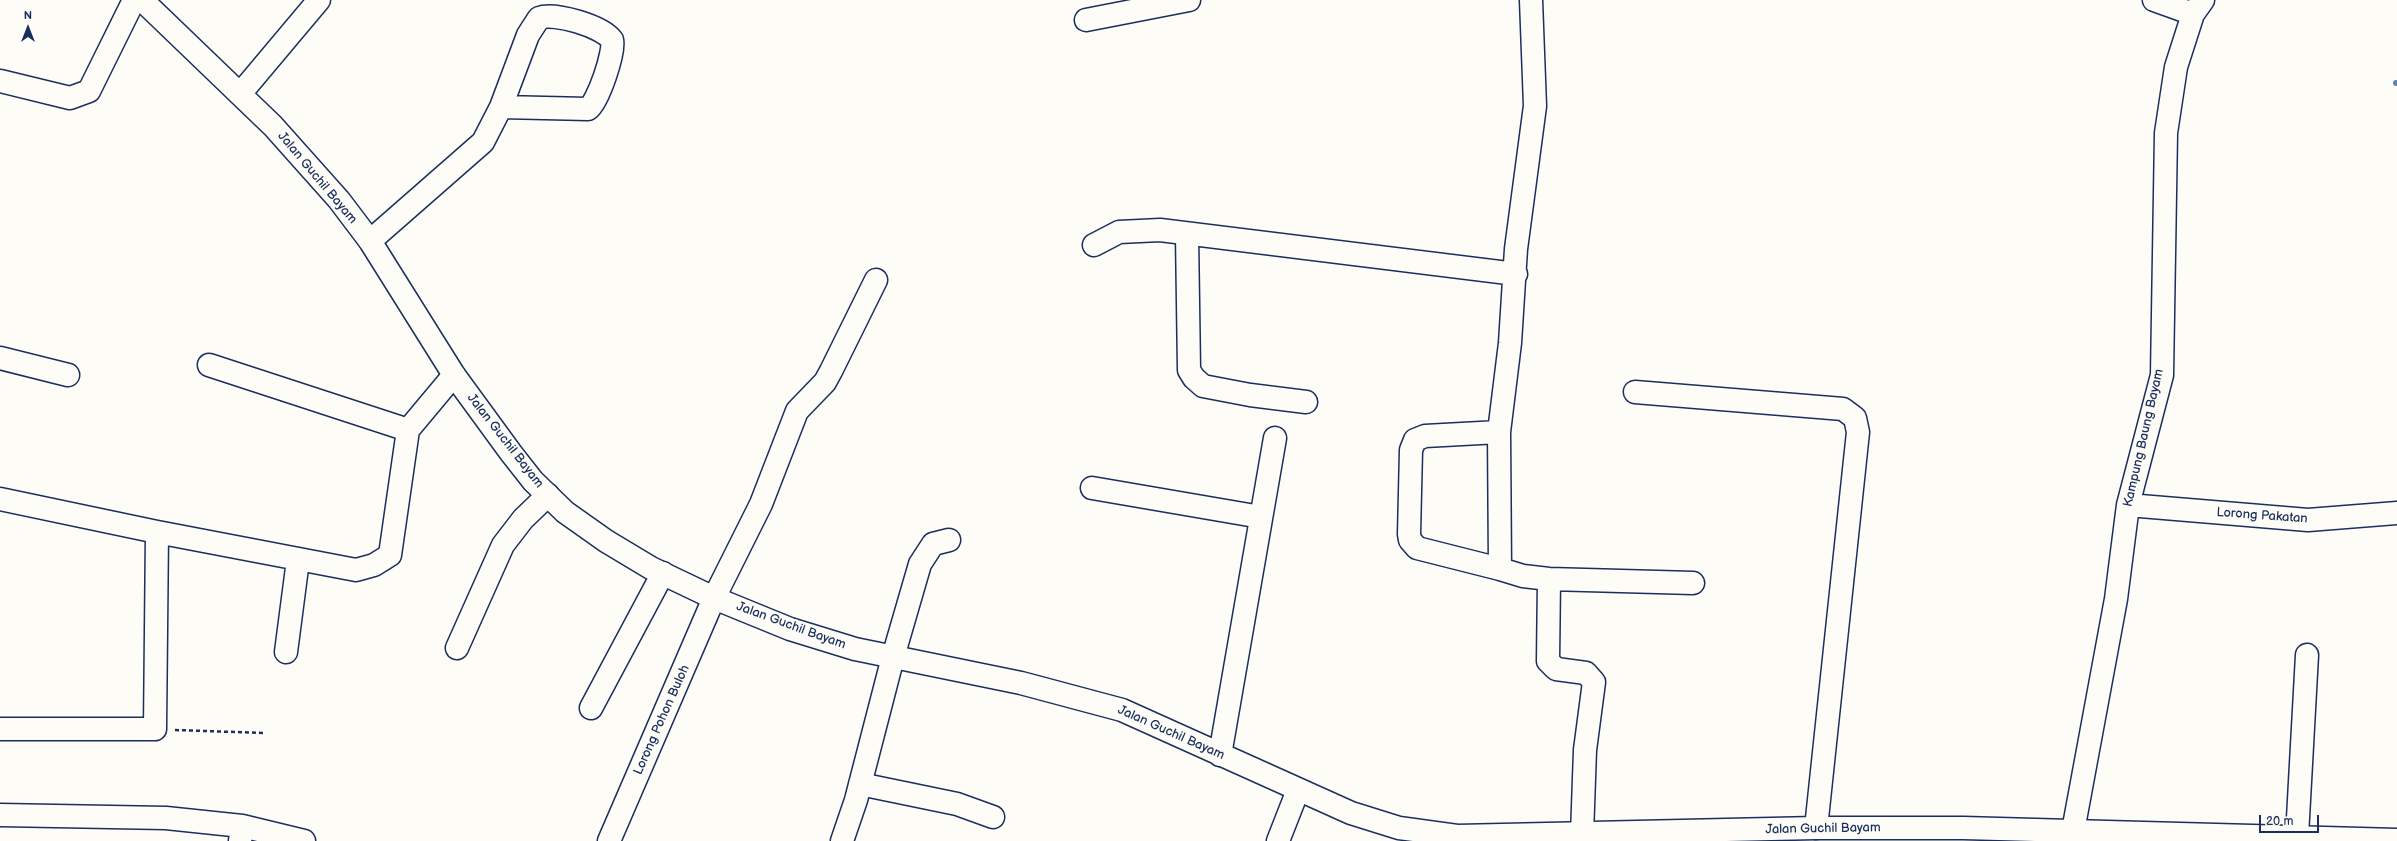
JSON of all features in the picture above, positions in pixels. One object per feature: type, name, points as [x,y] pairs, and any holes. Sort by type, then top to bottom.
[{"type":"street","points":[[0,81],[70,98],[89,91],[134,0]]},
{"type":"street","name":"Jalan Guchil Bayam","points":[[142,0],[273,126],[314,172],[370,241],[454,375],[510,453],[565,512],[606,541],[663,573],[714,598],[790,629],[855,649],[1021,683],[1122,710],[1351,813],[1399,828],[1456,839],[1816,828],[1963,834],[2073,831],[2297,836],[2397,840]]},
{"type":"street","points":[[240,94],[319,0]]},
{"type":"street","points":[[1086,20],[1189,0]]},
{"type":"street","points":[[1500,569],[1499,432],[1516,274],[1516,249],[1535,106],[1531,0]]},
{"type":"street","points":[[2154,0],[2198,7]]},
{"type":"street","name":"Kampung Baung Bayam","points":[[2073,831],[2116,599],[2128,505],[2162,375],[2166,134],[2176,67],[2198,7]]},
{"type":"street","points":[[370,241],[483,142],[500,107],[528,35],[539,18],[552,16],[583,24],[604,32],[612,40],[612,50],[596,100],[588,109],[500,107]]},
{"type":"street","points":[[1094,245],[1119,232],[1160,230],[1187,235],[1390,257],[1516,274]]},
{"type":"street","points":[[1187,235],[1189,370],[1194,378],[1203,386],[1250,395],[1306,402]]},
{"type":"street","name":"Lorong Pohon Buloh","points":[[609,841],[714,598],[760,504],[797,411],[825,382],[876,280]]},
{"type":"street","points":[[0,358],[68,375]]},
{"type":"street","points":[[209,365],[408,430]]},
{"type":"street","points":[[0,499],[157,532],[356,570],[374,565],[390,555],[408,430],[454,375]]},
{"type":"street","points":[[1635,392],[1843,409],[1855,418],[1858,432],[1816,828]]},
{"type":"street","points":[[1499,432],[1425,436],[1415,440],[1411,450],[1409,534],[1410,540],[1417,548],[1523,576],[1549,579],[1693,583]]},
{"type":"street","points":[[1220,754],[1275,438]]},
{"type":"street","points":[[1092,488],[1261,517]]},
{"type":"street","points":[[457,648],[503,544],[523,519],[548,495]]},
{"type":"street","name":"Lorong Pakatan","points":[[2128,505],[2308,520],[2397,513]]},
{"type":"street","points":[[0,729],[155,729],[157,532]]},
{"type":"street","points":[[842,841],[860,784],[893,657],[920,564],[933,544],[949,540]]},
{"type":"street","points":[[286,652],[298,560]]},
{"type":"street","points":[[591,708],[663,573]]},
{"type":"street","points":[[1549,579],[1548,661],[1556,669],[1586,673],[1594,682],[1585,750],[1582,835]]},
{"type":"street","points":[[2297,836],[2307,655]]},
{"type":"street","points":[[860,784],[957,804],[993,817]]},
{"type":"street","points":[[1278,841],[1298,790]]},
{"type":"street","points":[[0,815],[166,818],[241,833],[304,841]]},
{"type":"path","points":[[155,729],[265,733]]}]
